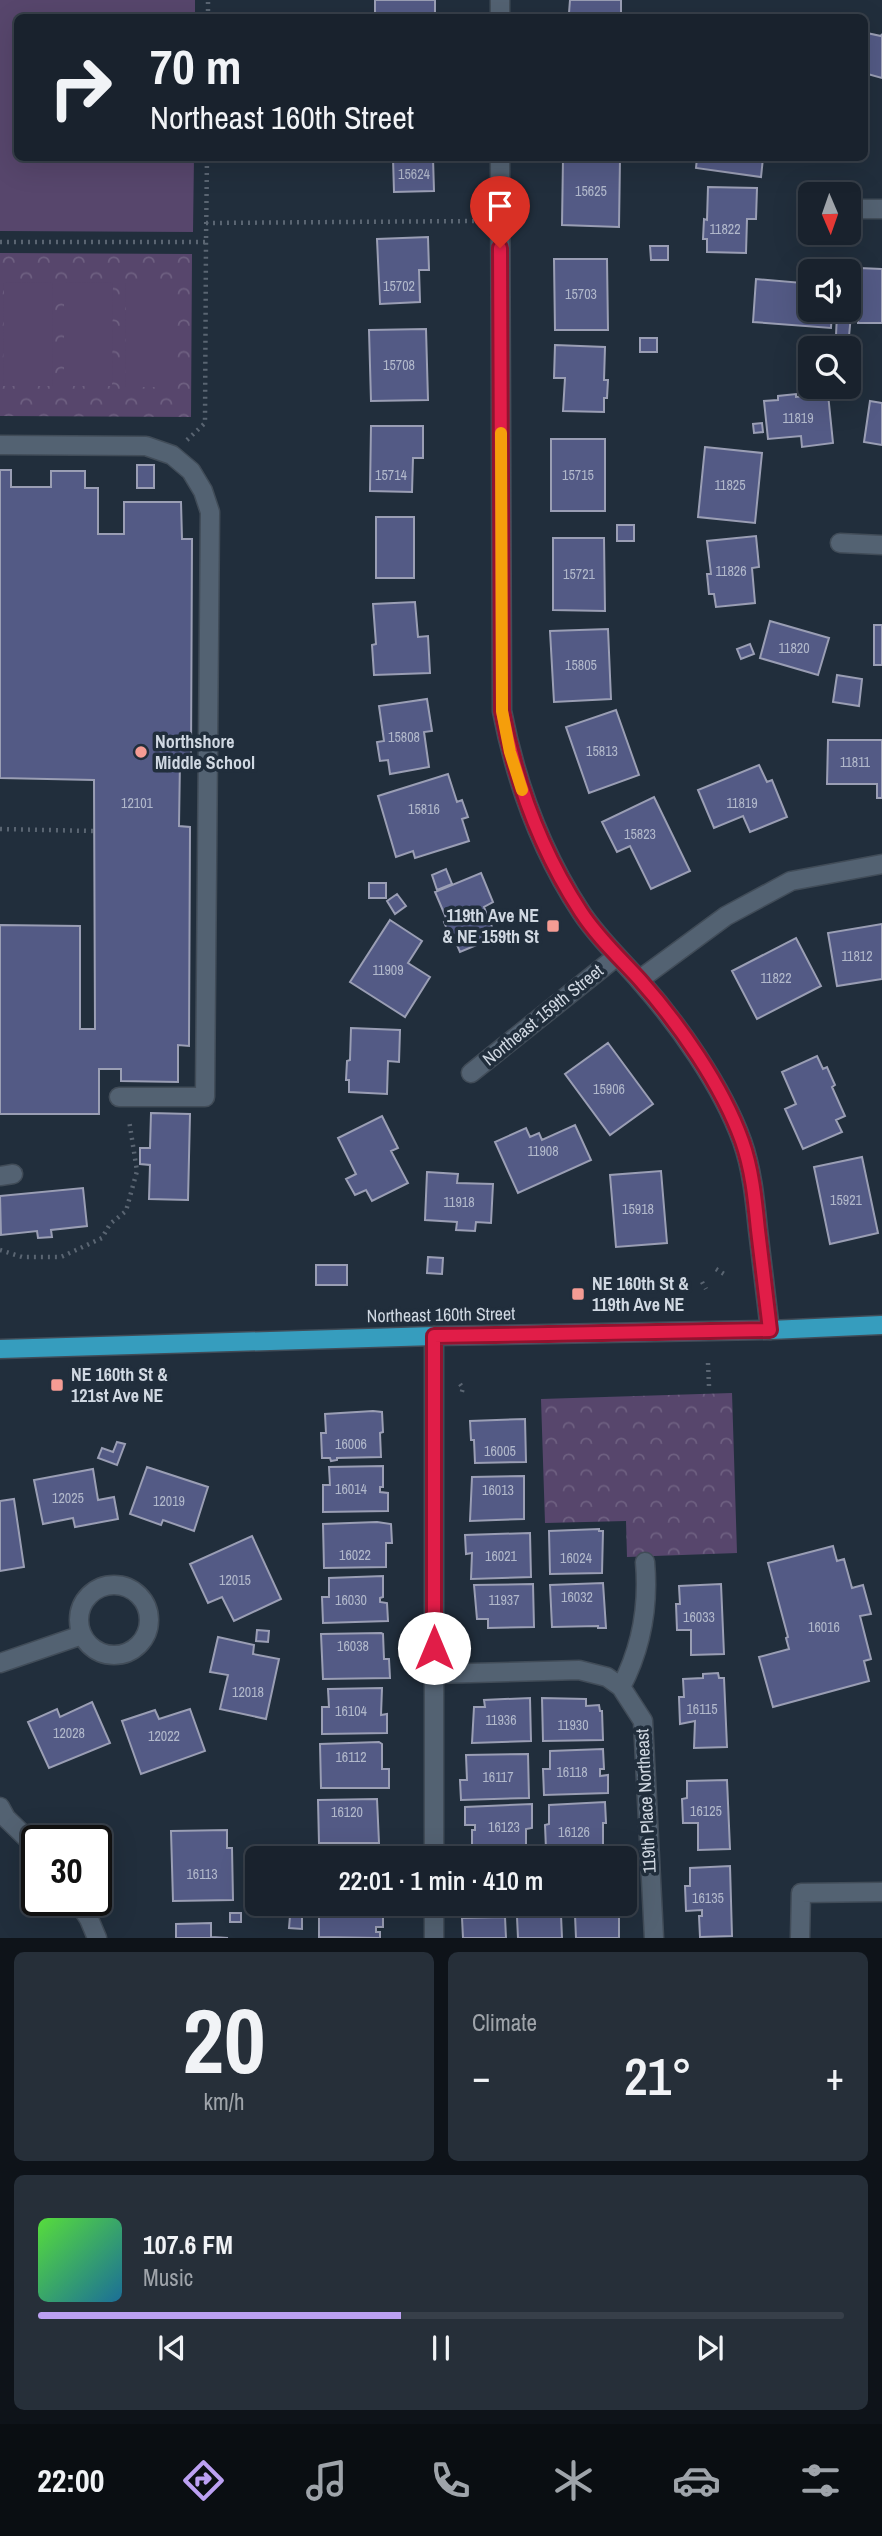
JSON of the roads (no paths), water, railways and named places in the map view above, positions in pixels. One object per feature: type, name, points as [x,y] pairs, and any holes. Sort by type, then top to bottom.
[{"type":"main road","name":"Northeast 160th Street","points":[[0,1349],[882,1325]]},
{"type":"street","points":[[500,161],[502,711],[510,752],[537,831],[581,912],[683,1034],[713,1082],[742,1141],[753,1185],[770,1330]]},
{"type":"street","points":[[861,209],[882,209]]},
{"type":"street","points":[[0,445],[146,446],[172,455],[191,471],[203,491],[210,512],[205,1097],[119,1097]]},
{"type":"street","points":[[841,543],[882,545]]},
{"type":"street","points":[[639,980],[726,916],[791,881],[882,864]]},
{"type":"street","name":"Northeast 159th Street","points":[[471,1073],[616,957]]},
{"type":"street","points":[[434,1336],[434,1846]]},
{"type":"street","points":[[434,1674],[579,1670],[614,1682],[637,1650],[644,1623],[647,1591],[645,1562]]},
{"type":"street","points":[[114,1584],[126,1586],[137,1592],[150,1613],[150,1626],[146,1637],[138,1647],[127,1654],[103,1654],[92,1648],[82,1635],[79,1614],[83,1602],[101,1587],[114,1584]]},
{"type":"street","points":[[0,1663],[82,1635]]},
{"type":"street","name":"119th Place Northeast","points":[[614,1682],[643,1721],[654,1937]]},
{"type":"street","points":[[0,1807],[6,1818],[21,1833]]},
{"type":"street","points":[[800,1937],[801,1893],[882,1892]]},
{"type":"street","points":[[87,1916],[97,1937]]},
{"type":"street","points":[[434,1916],[434,1937]]},
{"type":"place","name":"Northshore Middle School","points":[[141,752]]},
{"type":"place","name":"119th Ave NE & NE 159th St","points":[[553,926]]},
{"type":"place","name":"NE 160th St & 119th Ave NE","points":[[578,1294]]},
{"type":"place","name":"NE 160th St & 121st Ave NE","points":[[57,1385]]}]
